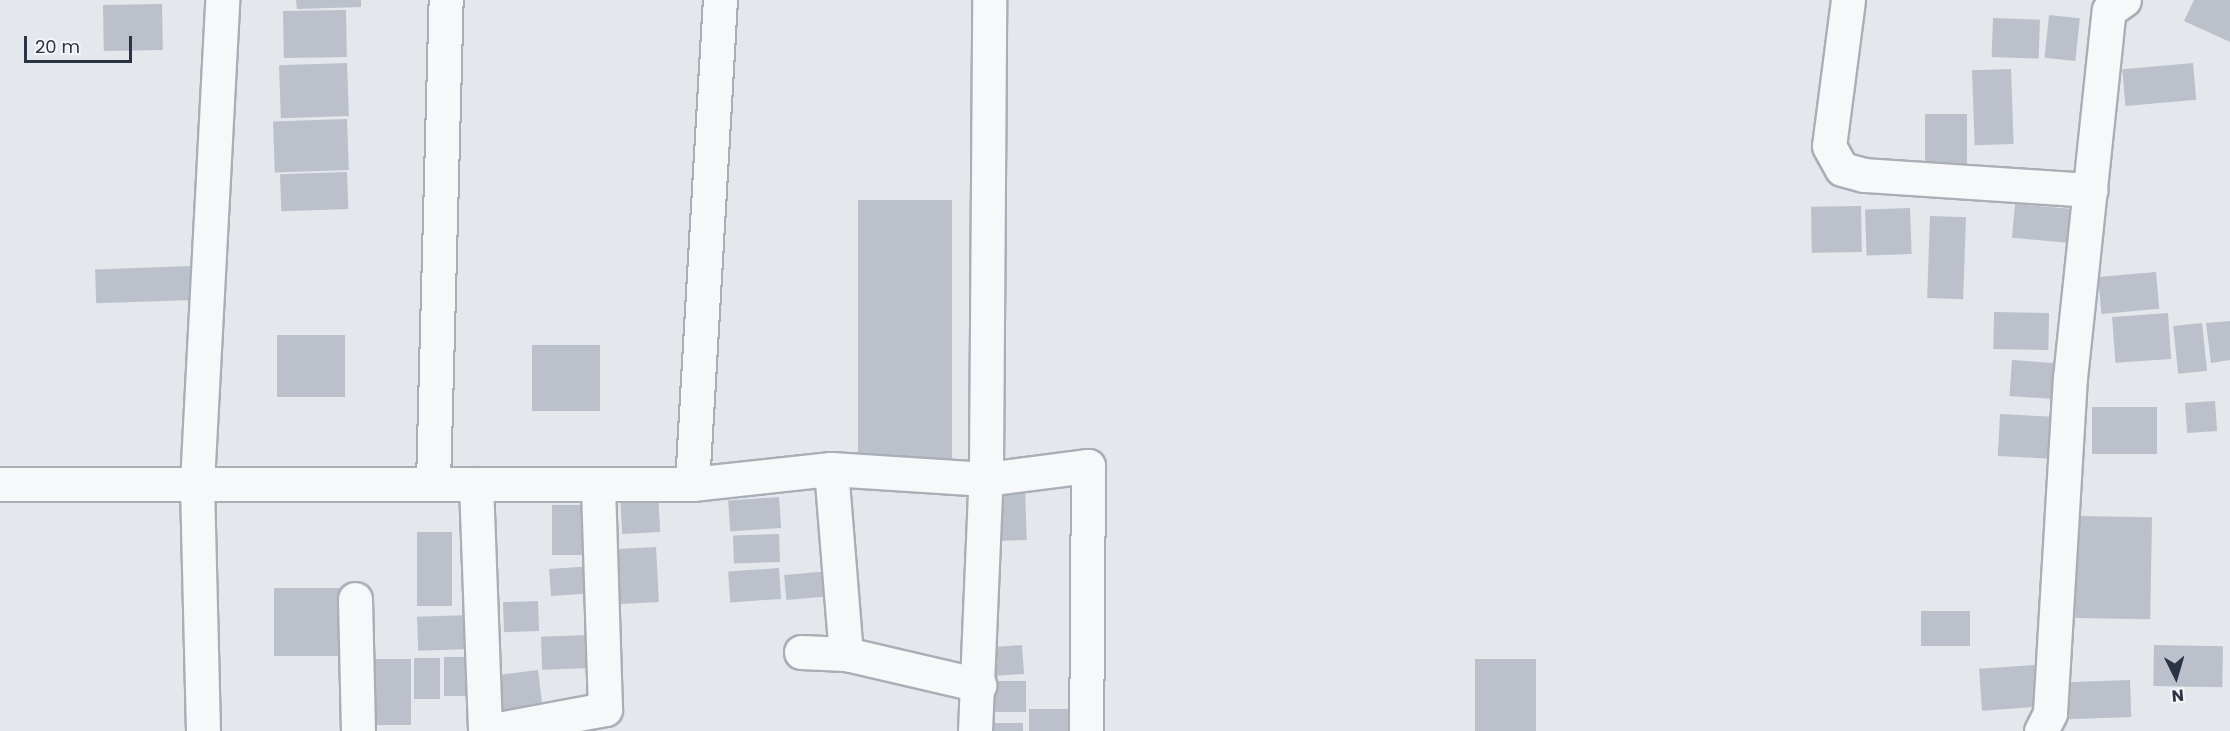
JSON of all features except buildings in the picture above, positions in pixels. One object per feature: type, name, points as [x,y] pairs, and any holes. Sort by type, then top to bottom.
[{"type":"street","points":[[203,731],[197,483],[222,0]]},
{"type":"street","points":[[433,483],[446,0]]},
{"type":"street","points":[[692,484],[720,0]]},
{"type":"street","points":[[975,731],[979,685],[986,479],[989,0]]},
{"type":"street","points":[[1848,0],[1829,146],[1842,169],[1864,176],[2091,190]]},
{"type":"street","points":[[2041,731],[2050,713],[2070,378],[2109,10],[2124,0]]},
{"type":"street","points":[[0,484],[692,484],[831,469],[986,479],[1088,466],[1086,731]]},
{"type":"street","points":[[831,469],[846,654]]},
{"type":"street","points":[[476,484],[486,731],[605,709],[598,484]]},
{"type":"street","points":[[355,599],[358,731]]},
{"type":"street","points":[[801,652],[846,654],[979,685]]}]
